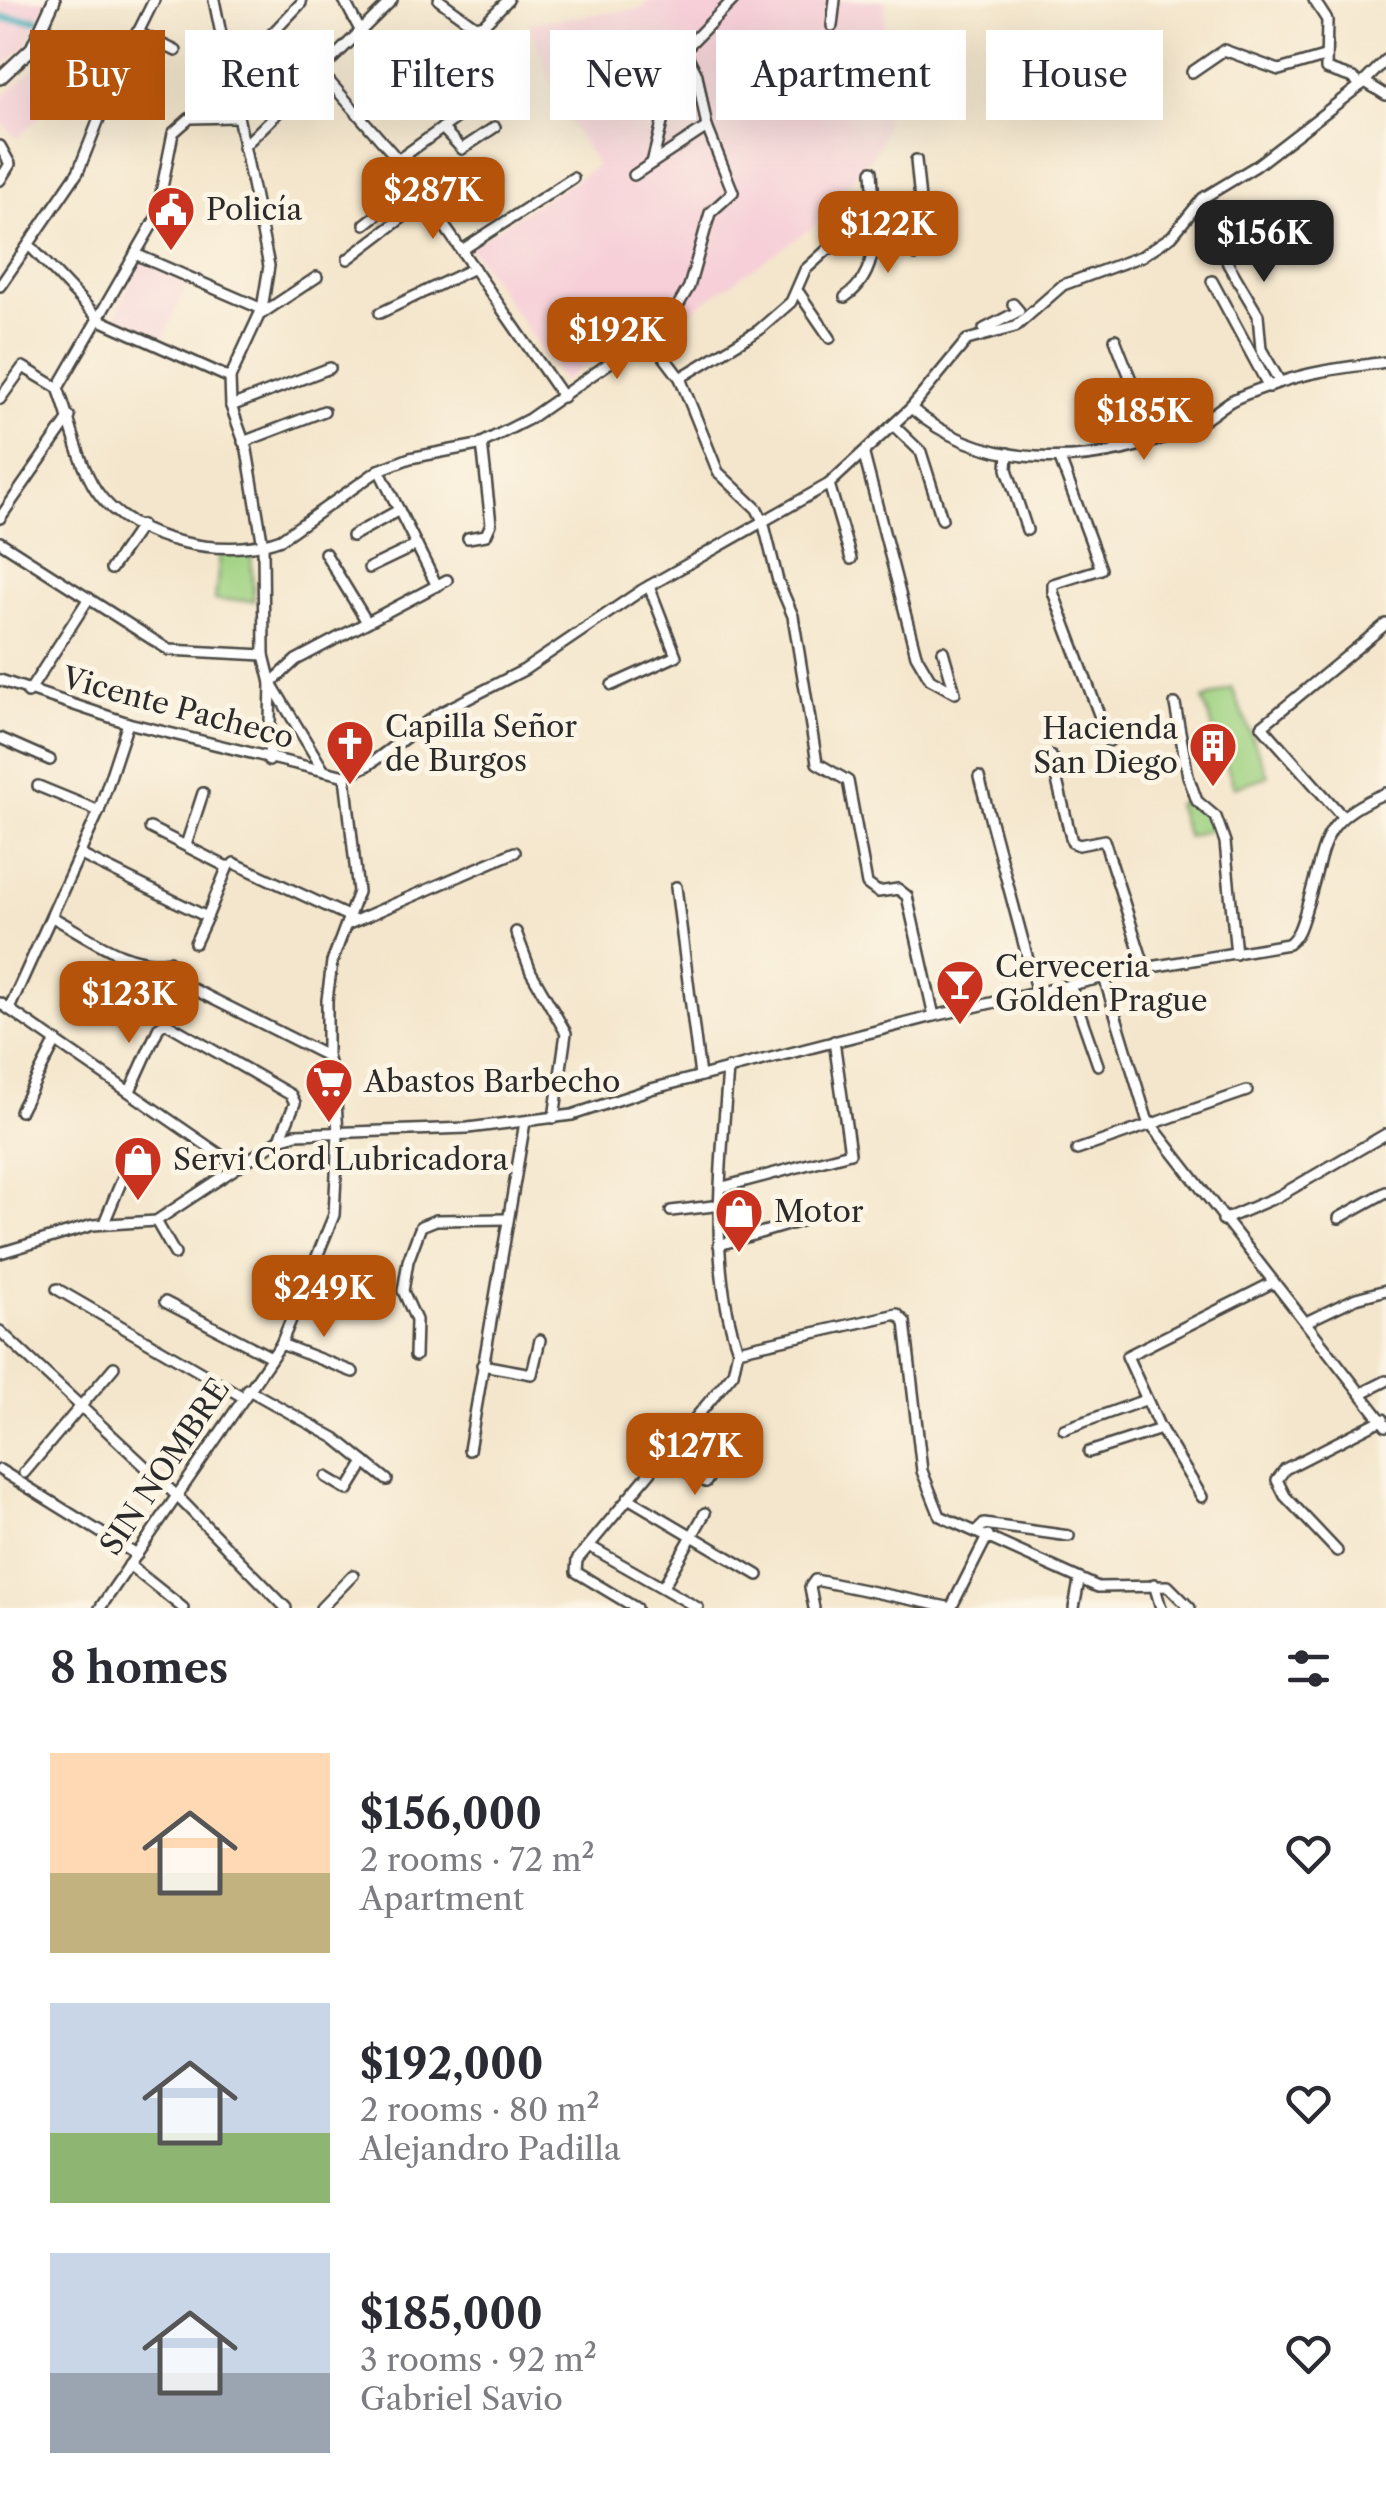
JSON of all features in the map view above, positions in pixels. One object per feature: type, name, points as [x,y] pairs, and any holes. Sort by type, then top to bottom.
[{"type":"main road","points":[[41,30],[54,0]]},
{"type":"main road","points":[[0,78],[30,46]]},
{"type":"street","points":[[138,30],[154,0]]},
{"type":"street","points":[[214,0],[219,30]]},
{"type":"street","points":[[344,0],[360,30]]},
{"type":"street","points":[[363,30],[392,0]]},
{"type":"street","points":[[439,0],[475,26],[484,24],[508,0]]},
{"type":"street","points":[[696,37],[733,0]]},
{"type":"street","points":[[832,26],[834,0]]},
{"type":"street","points":[[1314,0],[1327,20],[1324,57],[1331,74],[1352,78],[1386,94]]},
{"type":"street","points":[[275,30],[301,3]]},
{"type":"street","points":[[334,60],[354,39]]},
{"type":"street","points":[[165,46],[176,52]]},
{"type":"street","points":[[1192,72],[1224,50],[1279,70],[1324,57]]},
{"type":"street","points":[[979,334],[1015,326],[1064,285],[1142,256],[1172,236],[1218,186],[1240,177],[1363,84],[1386,60]]},
{"type":"street","points":[[0,400],[23,367],[58,388],[95,488],[112,509],[179,542],[208,549],[263,546],[294,531],[378,470],[482,443],[562,397],[673,314],[689,288],[710,213],[733,192],[708,127],[696,74]]},
{"type":"street","points":[[334,86],[427,199],[562,397]]},
{"type":"street","points":[[0,286],[78,172],[99,120]]},
{"type":"street","points":[[58,388],[100,320],[160,206],[173,133],[188,120]]},
{"type":"street","points":[[236,120],[269,266],[262,312],[230,378],[232,406],[244,442],[263,546],[264,655],[270,683],[269,761]]},
{"type":"street","points":[[243,147],[271,120]]},
{"type":"street","points":[[398,160],[454,120]]},
{"type":"street","points":[[652,163],[662,120]]},
{"type":"street","points":[[442,128],[462,149],[495,127]]},
{"type":"street","points":[[634,175],[708,127]]},
{"type":"street","points":[[0,146],[10,164],[0,180]]},
{"type":"street","points":[[916,160],[920,226],[916,255]]},
{"type":"street","points":[[845,297],[868,276],[874,224],[872,170]]},
{"type":"street","points":[[462,250],[573,178]]},
{"type":"street","points":[[365,224],[416,184]]},
{"type":"street","points":[[348,259],[427,199]]},
{"type":"street","points":[[680,378],[759,330],[799,293],[802,275],[819,256],[874,224],[920,226]]},
{"type":"street","points":[[1280,382],[1261,349],[1258,315],[1228,264],[1222,244],[1264,224],[1282,242],[1301,239],[1308,248]]},
{"type":"street","points":[[28,245],[100,320],[230,378]]},
{"type":"street","points":[[135,254],[262,312]]},
{"type":"street","points":[[380,313],[474,268]]},
{"type":"street","points":[[262,312],[317,278]]},
{"type":"street","points":[[1212,281],[1269,386]]},
{"type":"street","points":[[799,293],[830,338]]},
{"type":"street","points":[[345,776],[367,766],[436,715],[524,670],[649,586],[829,484],[911,408],[967,340],[1019,311],[1013,304]]},
{"type":"street","points":[[648,336],[680,378],[710,458],[764,521],[778,581],[793,616],[817,763],[848,780],[867,884],[878,892],[898,889],[907,896],[934,1016]]},
{"type":"street","points":[[1115,339],[1156,440]]},
{"type":"street","points":[[911,408],[973,445],[1060,459],[1156,440],[1280,382],[1380,363],[1386,372]]},
{"type":"street","points":[[232,406],[330,368]]},
{"type":"street","points":[[1086,405],[1089,412],[1109,418],[1118,449]]},
{"type":"street","points":[[244,442],[324,411]]},
{"type":"street","points":[[0,518],[70,417]]},
{"type":"street","points":[[893,425],[921,452],[942,519]]},
{"type":"street","points":[[468,538],[486,535],[491,524],[482,443]]},
{"type":"street","points":[[1008,453],[1007,469],[1028,530]]},
{"type":"street","points":[[864,455],[916,655],[930,679],[955,692],[943,651]]},
{"type":"street","points":[[1060,459],[1101,568],[1054,584],[1053,592],[1110,741]]},
{"type":"street","points":[[270,683],[296,660],[442,583],[378,470]]},
{"type":"street","points":[[829,484],[851,560]]},
{"type":"street","points":[[352,536],[399,510]]},
{"type":"street","points":[[111,568],[141,524]]},
{"type":"street","points":[[0,542],[169,650],[264,655]]},
{"type":"street","points":[[369,568],[417,544]]},
{"type":"street","points":[[325,553],[367,622]]},
{"type":"street","points":[[612,685],[676,656],[649,586]]},
{"type":"street","points":[[28,693],[89,598]]},
{"type":"street","points":[[1342,815],[1262,726],[1386,624]]},
{"type":"street","name":"Vicente Pacheco","points":[[0,681],[128,723],[269,761],[345,776]]},
{"type":"street","points":[[270,683],[324,771]]},
{"type":"street","points":[[1175,704],[1180,742],[1197,801],[1216,818],[1226,842],[1236,954]]},
{"type":"street","points":[[128,723],[81,855],[5,1006],[238,1167]]},
{"type":"street","points":[[0,738],[50,760]]},
{"type":"street","points":[[1052,756],[1072,842],[1079,845],[1104,840],[1145,968]]},
{"type":"street","name":"SIN NOMBRE","points":[[103,1607],[281,1344],[334,1215],[338,1135],[335,1084],[327,1056],[330,976],[348,921],[358,872],[345,776]]},
{"type":"street","points":[[980,777],[1036,993]]},
{"type":"street","points":[[38,786],[99,812]]},
{"type":"street","points":[[186,845],[203,793]]},
{"type":"street","points":[[0,1254],[104,1223],[156,1221],[280,1139],[554,1118],[728,1068],[934,1016],[1145,968],[1279,947],[1295,939],[1326,838],[1342,815],[1386,793]]},
{"type":"street","points":[[150,828],[348,921],[515,852]]},
{"type":"street","points":[[81,855],[206,918]]},
{"type":"street","points":[[194,943],[231,863]]},
{"type":"street","points":[[676,886],[700,1076]]},
{"type":"street","points":[[52,916],[128,957],[147,963],[169,960]]},
{"type":"street","points":[[516,932],[532,972],[566,1033],[554,1118]]},
{"type":"street","points":[[1104,978],[1150,1122],[1272,1284],[1308,1321],[1364,1392],[1384,1423],[1279,1475],[1278,1487],[1337,1551]]},
{"type":"street","points":[[1070,985],[1098,1065]]},
{"type":"street","points":[[189,987],[327,1056]]},
{"type":"street","points":[[130,1090],[159,1027],[166,1023],[294,1098],[280,1139]]},
{"type":"street","points":[[723,1186],[850,1153],[834,1040]]},
{"type":"street","points":[[20,1110],[56,1041]]},
{"type":"street","points":[[636,1608],[576,1572],[578,1560],[733,1373],[738,1350],[721,1284],[720,1245],[728,1068]]},
{"type":"street","points":[[1078,1150],[1246,1091]]},
{"type":"street","points":[[469,1450],[525,1122]]},
{"type":"street","points":[[1223,1220],[1279,1196],[1386,1134]]},
{"type":"street","points":[[104,1223],[136,1146]]},
{"type":"street","points":[[1339,1218],[1386,1192]]},
{"type":"street","points":[[671,1211],[722,1205]]},
{"type":"street","points":[[416,1356],[416,1320],[403,1291],[408,1261],[421,1226],[436,1220],[508,1218]]},
{"type":"street","points":[[720,1245],[804,1220]]},
{"type":"street","points":[[156,1221],[176,1254]]},
{"type":"street","points":[[1202,1497],[1161,1429],[1128,1354],[1272,1284]]},
{"type":"street","points":[[57,1289],[245,1393],[323,1430],[387,1480]]},
{"type":"street","points":[[1308,1321],[1356,1298],[1386,1290]]},
{"type":"street","points":[[165,1302],[271,1357]]},
{"type":"street","points":[[738,1350],[902,1316],[922,1471],[934,1507],[950,1522],[988,1534],[1079,1581],[1098,1587],[1168,1586],[1190,1608]]},
{"type":"street","points":[[0,1331],[177,1496],[286,1608]]},
{"type":"street","points":[[482,1365],[532,1374],[540,1340]]},
{"type":"street","points":[[281,1344],[353,1372]]},
{"type":"street","points":[[24,1473],[83,1409],[114,1368]]},
{"type":"street","points":[[1364,1392],[1386,1381]]},
{"type":"street","points":[[1064,1429],[1146,1400]]},
{"type":"street","points":[[1089,1452],[1161,1429]]},
{"type":"street","points":[[662,1458],[706,1482],[715,1467]]},
{"type":"street","points":[[326,1476],[348,1490],[364,1462]]},
{"type":"street","points":[[0,1470],[136,1555]]},
{"type":"street","points":[[628,1498],[758,1575]]},
{"type":"street","points":[[663,1587],[705,1513]]},
{"type":"street","points":[[976,1531],[987,1524],[1068,1536]]},
{"type":"street","points":[[814,1608],[810,1586],[815,1580],[952,1608],[988,1534]]},
{"type":"street","points":[[589,1546],[698,1608]]},
{"type":"street","points":[[129,1565],[183,1608]]},
{"type":"street","points":[[322,1608],[353,1575]]},
{"type":"street","points":[[1074,1608],[1079,1581]]},
{"type":"street","points":[[1154,1584],[1161,1608]]},
{"type":"shaded area","points":[[0,0],[48,0],[24,49],[0,69]]},
{"type":"shaded area","points":[[647,0],[885,0],[885,30],[716,30],[716,120],[885,120],[885,132],[871,159],[829,205],[819,223],[670,325],[661,314],[563,381],[469,246],[597,166],[569,120],[696,120],[696,30],[550,30],[550,79],[528,23],[646,8]]},
{"type":"shaded area","points":[[30,72],[30,120],[36,120],[17,138],[0,122],[0,100]]},
{"type":"shaded area","points":[[139,261],[187,284],[163,340],[115,319]]},
{"type":"green space","points":[[251,553],[254,601],[215,600],[220,554]]},
{"type":"green space","points":[[1232,688],[1268,776],[1234,787],[1203,700]]},
{"type":"green space","points":[[1192,799],[1217,827],[1187,837],[1176,804]]},
{"type":"waterway","points":[[0,18],[37,20]]},
{"type":"place","name":"Policía","points":[[171,252]]},
{"type":"place","name":"Capilla Señor de Burgos","points":[[350,786]]},
{"type":"place","name":"Hacienda San Diego","points":[[1213,788]]},
{"type":"place","name":"Cerveceria Golden Prague","points":[[960,1026]]},
{"type":"place","name":"Abastos Barbecho","points":[[329,1124]]},
{"type":"place","name":"Servi Cord Lubricadora","points":[[138,1202]]},
{"type":"place","name":"Motor","points":[[739,1254]]}]
